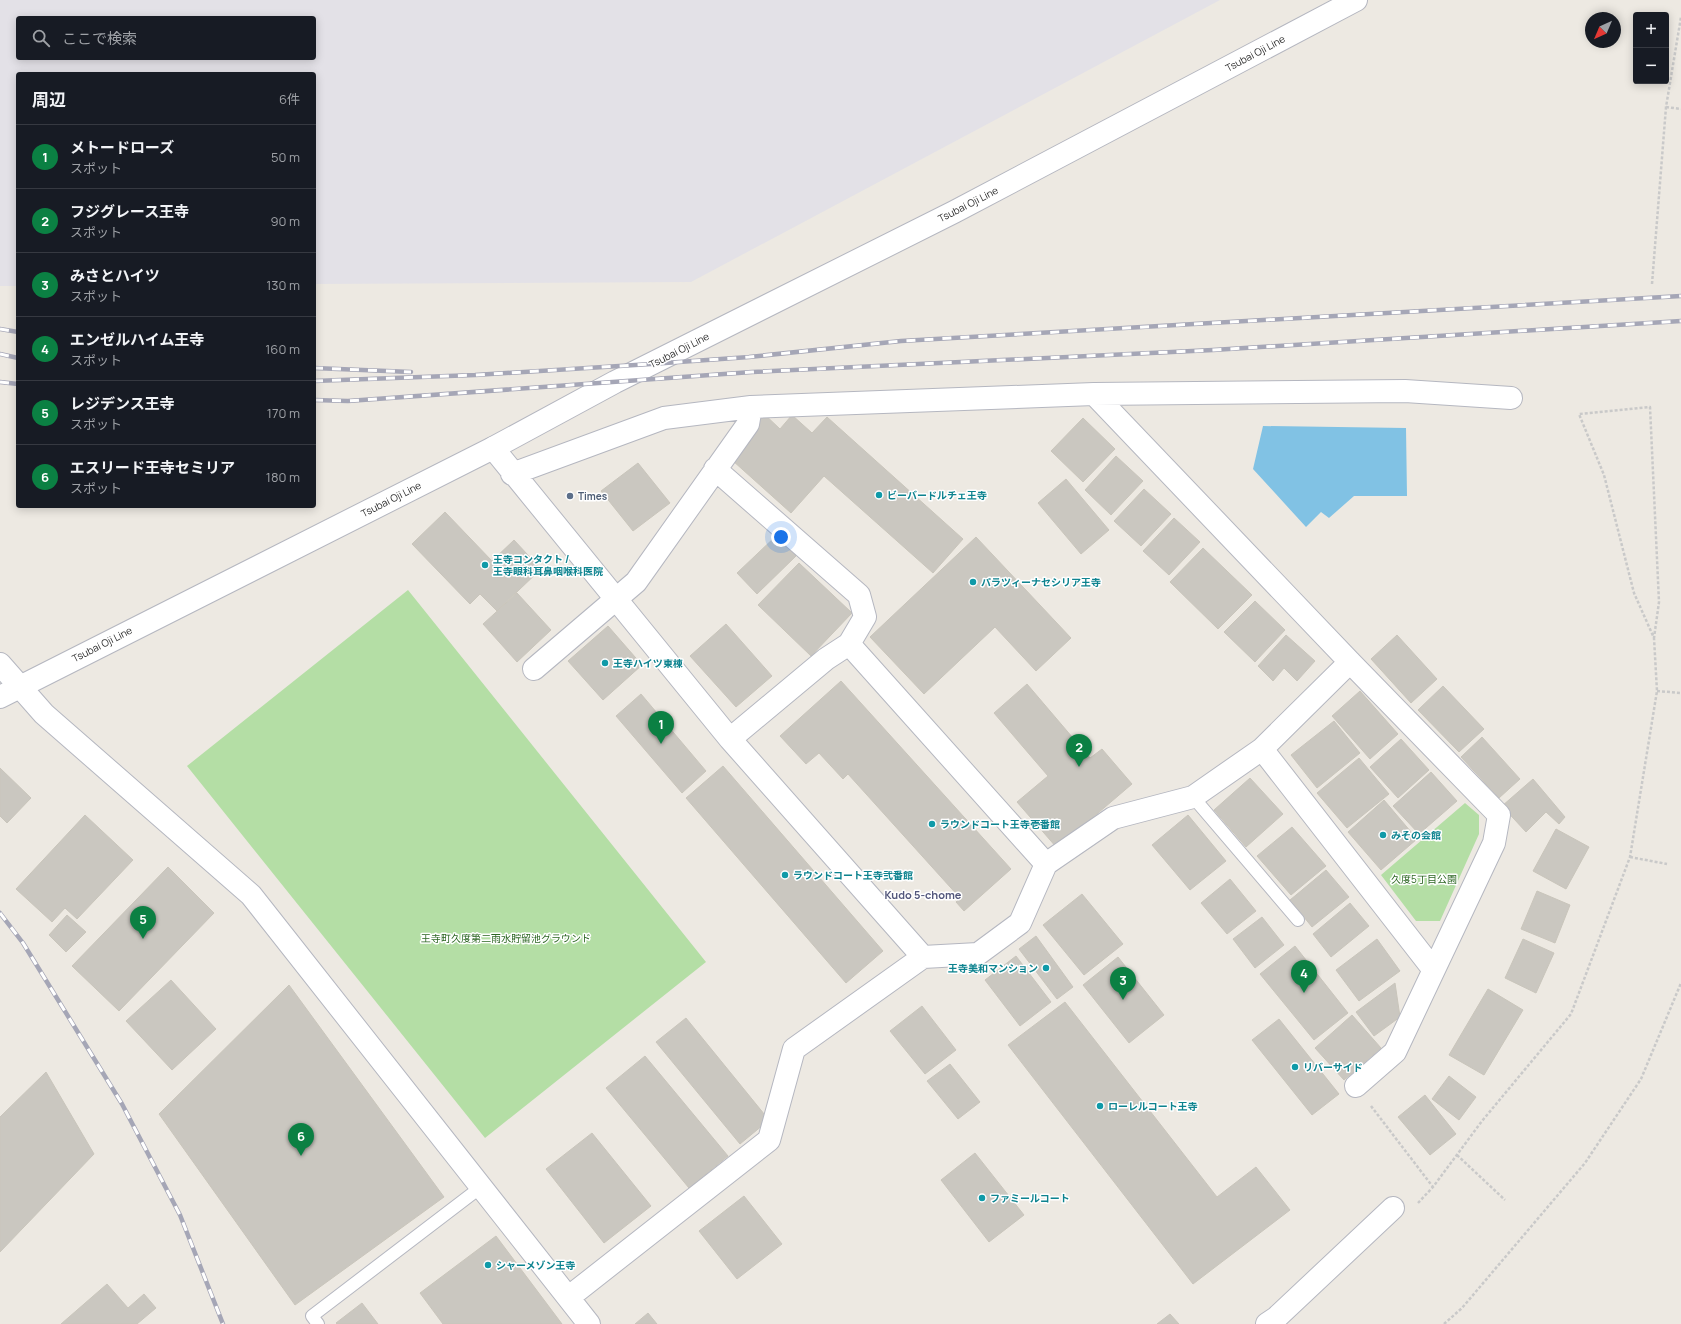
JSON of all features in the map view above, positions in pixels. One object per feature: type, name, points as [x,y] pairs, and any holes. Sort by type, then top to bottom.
[{"type":"street","name":"Tsubai Oji Line","points":[[0,697],[493,448],[615,382],[954,212],[1356,0]]},
{"type":"street","points":[[512,474],[664,418],[751,407],[1094,394],[1405,391],[1511,398]]},
{"type":"street","points":[[1094,394],[1350,662],[1499,815],[1494,843],[1395,1052],[1356,1086]]},
{"type":"street","points":[[534,669],[636,582],[748,424],[751,407]]},
{"type":"street","points":[[493,448],[512,474],[617,599],[730,739],[923,957]]},
{"type":"street","points":[[715,469],[859,595],[865,617],[849,644],[826,659],[730,739]]},
{"type":"street","points":[[849,644],[1046,864]]},
{"type":"street","points":[[569,1297],[769,1140],[794,1049],[923,957],[978,954],[1020,923],[1046,864],[1113,818],[1193,797],[1262,749],[1350,662]]},
{"type":"street","points":[[0,664],[44,714],[251,895],[589,1324]]},
{"type":"street","points":[[1262,749],[1433,969]]},
{"type":"street","points":[[1267,1324],[1276,1318],[1393,1208]]},
{"type":"lane","points":[[1193,797],[1298,920]]},
{"type":"lane","points":[[318,1324],[312,1316],[482,1187]]},
{"type":"path","points":[[1652,284],[1666,107],[1681,17]]},
{"type":"path","points":[[1666,107],[1681,109]]},
{"type":"path","points":[[1417,1204],[1433,1187],[1482,1121],[1571,1014],[1630,857],[1657,691],[1654,638],[1660,602],[1650,407],[1579,414],[1604,475],[1634,593],[1654,638]]},
{"type":"path","points":[[1657,691],[1681,693]]},
{"type":"path","points":[[1630,857],[1667,864]]},
{"type":"path","points":[[1444,1324],[1462,1308],[1585,1163],[1641,1079],[1681,983]]},
{"type":"path","points":[[1356,1086],[1433,1187]]},
{"type":"path","points":[[1457,1155],[1505,1200]]},
{"type":"shaded area","points":[[0,0],[1220,0],[691,282],[316,284],[316,72],[16,72],[16,286],[0,286]]},
{"type":"green space","name":"王寺町久度第二雨水貯留池グラウンド","points":[[408,590],[706,962],[485,1138],[187,766]]},
{"type":"green space","name":"久度5丁目公園","points":[[1465,803],[1479,815],[1479,834],[1440,921],[1416,921],[1381,875]]},
{"type":"water","points":[[1263,426],[1406,428],[1407,496],[1354,496],[1329,518],[1321,512],[1306,527],[1253,469]]},
{"type":"building","name":"ビーバードルチェ王寺","points":[[761,411],[780,429],[792,415],[812,433],[827,417],[963,539],[933,573],[824,476],[791,513],[723,452]]},
{"type":"building","points":[[1083,418],[1115,449],[1083,482],[1051,451]]},
{"type":"building","points":[[1116,456],[1143,481],[1111,515],[1085,490]]},
{"type":"building","points":[[638,463],[670,503],[633,531],[601,491]]},
{"type":"building","points":[[1066,479],[1109,530],[1081,554],[1038,503]]},
{"type":"building","points":[[1144,489],[1171,514],[1141,546],[1114,521]]},
{"type":"building","name":"王寺コンタクト / 王寺眼科耳鼻咽喉科医院","points":[[445,512],[492,561],[514,540],[541,569],[497,611],[480,594],[470,604],[412,544]]},
{"type":"building","points":[[1174,518],[1200,542],[1169,575],[1143,551]]},
{"type":"building","points":[[776,536],[796,556],[757,594],[737,573]]},
{"type":"building","name":"パラツィーナセシリア王寺","points":[[976,537],[1071,638],[1036,671],[995,627],[924,694],[870,637]]},
{"type":"building","points":[[1203,548],[1252,595],[1218,629],[1170,582]]},
{"type":"building","points":[[799,563],[852,613],[811,656],[758,605]]},
{"type":"building","points":[[517,593],[551,630],[517,662],[483,624]]},
{"type":"building","points":[[1255,601],[1285,630],[1255,662],[1224,632]]},
{"type":"building","points":[[726,624],[772,676],[736,707],[690,656]]},
{"type":"building","name":"王寺ハイツ東棟","points":[[608,626],[642,665],[603,700],[568,661]]},
{"type":"building","points":[[1286,635],[1315,661],[1297,681],[1284,668],[1273,681],[1258,666]]},
{"type":"building","points":[[1397,635],[1437,679],[1411,703],[1371,659]]},
{"type":"building","name":"ラウンドコート王寺壱番館","points":[[841,681],[1011,869],[964,911],[956,902],[960,898],[848,774],[843,779],[819,753],[806,764],[780,736]]},
{"type":"building","points":[[1027,684],[1090,758],[1102,749],[1132,784],[1057,848],[1017,802],[1048,776],[994,713]]},
{"type":"building","points":[[1443,686],[1484,729],[1459,752],[1418,710]]},
{"type":"building","points":[[1360,691],[1398,734],[1370,759],[1332,716]]},
{"type":"building","points":[[641,694],[706,771],[682,793],[616,716]]},
{"type":"building","points":[[1334,721],[1360,753],[1317,788],[1291,755]]},
{"type":"building","points":[[1482,737],[1520,779],[1499,798],[1461,757]]},
{"type":"building","points":[[1401,739],[1429,770],[1398,798],[1370,767]]},
{"type":"building","points":[[1359,758],[1389,794],[1347,828],[1317,793]]},
{"type":"building","name":"ラウンドコート王寺弐番館","points":[[723,766],[883,951],[846,983],[686,798]]},
{"type":"building","points":[[0,768],[31,798],[7,823],[0,816]]},
{"type":"building","points":[[1431,772],[1457,801],[1419,834],[1393,806]]},
{"type":"building","points":[[1250,778],[1283,814],[1246,847],[1214,810]]},
{"type":"building","points":[[1533,779],[1565,817],[1559,824],[1546,812],[1526,832],[1502,806]]},
{"type":"building","name":"みその会館","points":[[1384,800],[1417,839],[1381,870],[1348,832]]},
{"type":"building","points":[[85,815],[133,860],[77,919],[65,908],[52,922],[16,889]]},
{"type":"building","points":[[1188,815],[1226,861],[1190,890],[1152,845]]},
{"type":"building","points":[[1292,827],[1326,866],[1291,895],[1257,856]]},
{"type":"building","points":[[1556,829],[1589,847],[1566,889],[1533,871]]},
{"type":"building","points":[[168,867],[214,913],[119,1011],[72,966]]},
{"type":"building","points":[[1326,870],[1349,897],[1312,927],[1290,900]]},
{"type":"building","points":[[1230,879],[1256,911],[1227,934],[1201,903]]},
{"type":"building","points":[[1537,891],[1570,905],[1555,943],[1521,929]]},
{"type":"building","points":[[1082,894],[1123,944],[1084,975],[1043,925]]},
{"type":"building","points":[[1350,903],[1369,926],[1331,957],[1313,934]]},
{"type":"building","points":[[67,915],[86,932],[66,952],[49,935]]},
{"type":"building","points":[[1262,917],[1284,945],[1255,968],[1233,939]]},
{"type":"building","name":"王寺美和マンション","points":[[1036,936],[1073,987],[1057,999],[1019,949]]},
{"type":"building","points":[[1377,939],[1400,971],[1359,1001],[1336,970]]},
{"type":"building","points":[[1523,939],[1554,953],[1536,993],[1505,978]]},
{"type":"building","points":[[1295,946],[1348,1013],[1314,1040],[1260,974]]},
{"type":"building","points":[[1016,956],[1051,1002],[1020,1026],[985,980]]},
{"type":"building","points":[[1118,957],[1164,1015],[1129,1043],[1083,985]]},
{"type":"building","points":[[171,980],[216,1029],[172,1070],[126,1021]]},
{"type":"building","points":[[1395,983],[1400,1017],[1374,1036],[1356,1012]]},
{"type":"building","points":[[289,985],[444,1197],[295,1305],[159,1114]]},
{"type":"building","points":[[1488,989],[1523,1010],[1484,1075],[1449,1055]]},
{"type":"building","name":"ローレルコート王寺","points":[[1065,1002],[1217,1197],[1256,1167],[1290,1210],[1193,1284],[1008,1045]]},
{"type":"building","points":[[922,1006],[956,1050],[925,1074],[890,1031]]},
{"type":"building","points":[[1352,1015],[1381,1048],[1344,1080],[1315,1048]]},
{"type":"building","points":[[686,1018],[769,1120],[740,1144],[656,1042]]},
{"type":"building","name":"リバーサイド","points":[[1279,1019],[1339,1094],[1312,1115],[1252,1040]]},
{"type":"building","points":[[645,1056],[728,1156],[689,1188],[606,1088]]},
{"type":"building","points":[[950,1064],[980,1102],[958,1119],[927,1081]]},
{"type":"building","points":[[46,1072],[94,1154],[0,1252],[0,1117]]},
{"type":"building","points":[[1449,1076],[1476,1097],[1459,1120],[1432,1099]]},
{"type":"building","points":[[1425,1095],[1456,1134],[1430,1155],[1398,1117]]},
{"type":"building","points":[[592,1133],[651,1206],[604,1243],[546,1169]]},
{"type":"building","name":"ファミールコート","points":[[975,1153],[1024,1215],[989,1242],[941,1180]]},
{"type":"building","points":[[744,1196],[782,1244],[737,1279],[699,1231]]},
{"type":"building","name":"シャーメゾン王寺","points":[[496,1236],[562,1324],[443,1324],[420,1293]]},
{"type":"building","points":[[107,1284],[128,1308],[144,1294],[156,1308],[137,1324],[61,1324]]},
{"type":"building","points":[[362,1303],[378,1324],[336,1323]]},
{"type":"building","points":[[648,1313],[657,1324],[635,1324]]},
{"type":"building","points":[[1170,1314],[1179,1324],[1157,1324]]},
{"type":"railway","points":[[316,381],[475,375],[749,357],[901,341],[1681,296]]},
{"type":"railway","points":[[316,400],[348,401],[752,372],[1213,350],[1681,321]]},
{"type":"railway","points":[[0,329],[16,332]]},
{"type":"railway","points":[[0,354],[16,358]]},
{"type":"railway","points":[[316,368],[411,372]]},
{"type":"railway","points":[[0,382],[16,384]]},
{"type":"railway","points":[[0,913],[23,943],[122,1104],[180,1215],[223,1324]]},
{"type":"place","name":"ビーバードルチェ王寺","points":[[879,495]]},
{"type":"place","name":"Times","points":[[570,496]]},
{"type":"place","name":"王寺コンタクト / 王寺眼科耳鼻咽喉科医院","points":[[485,565]]},
{"type":"place","name":"パラツィーナセシリア王寺","points":[[973,582]]},
{"type":"place","name":"王寺ハイツ東棟","points":[[605,663]]},
{"type":"place","name":"メトードローズ","points":[[661,744]]},
{"type":"place","name":"フジグレース王寺","points":[[1079,767]]},
{"type":"place","name":"ラウンドコート王寺壱番館","points":[[932,824]]},
{"type":"place","name":"みその会館","points":[[1383,835]]},
{"type":"place","name":"ラウンドコート王寺弐番館","points":[[785,875]]},
{"type":"place","name":"レジデンス王寺","points":[[143,939]]},
{"type":"place","name":"王寺美和マンション","points":[[1046,968]]},
{"type":"place","name":"エンゼルハイム王寺","points":[[1304,993]]},
{"type":"place","name":"みさとハイツ","points":[[1123,1000]]},
{"type":"place","name":"リバーサイド","points":[[1295,1067]]},
{"type":"place","name":"ローレルコート王寺","points":[[1100,1106]]},
{"type":"place","name":"エスリード王寺セミリア","points":[[301,1156]]},
{"type":"place","name":"ファミールコート","points":[[982,1198]]},
{"type":"place","name":"シャーメゾン王寺","points":[[488,1265]]},
{"type":"district","name":"Kudo 5-chome","points":[[923,895]]}]
